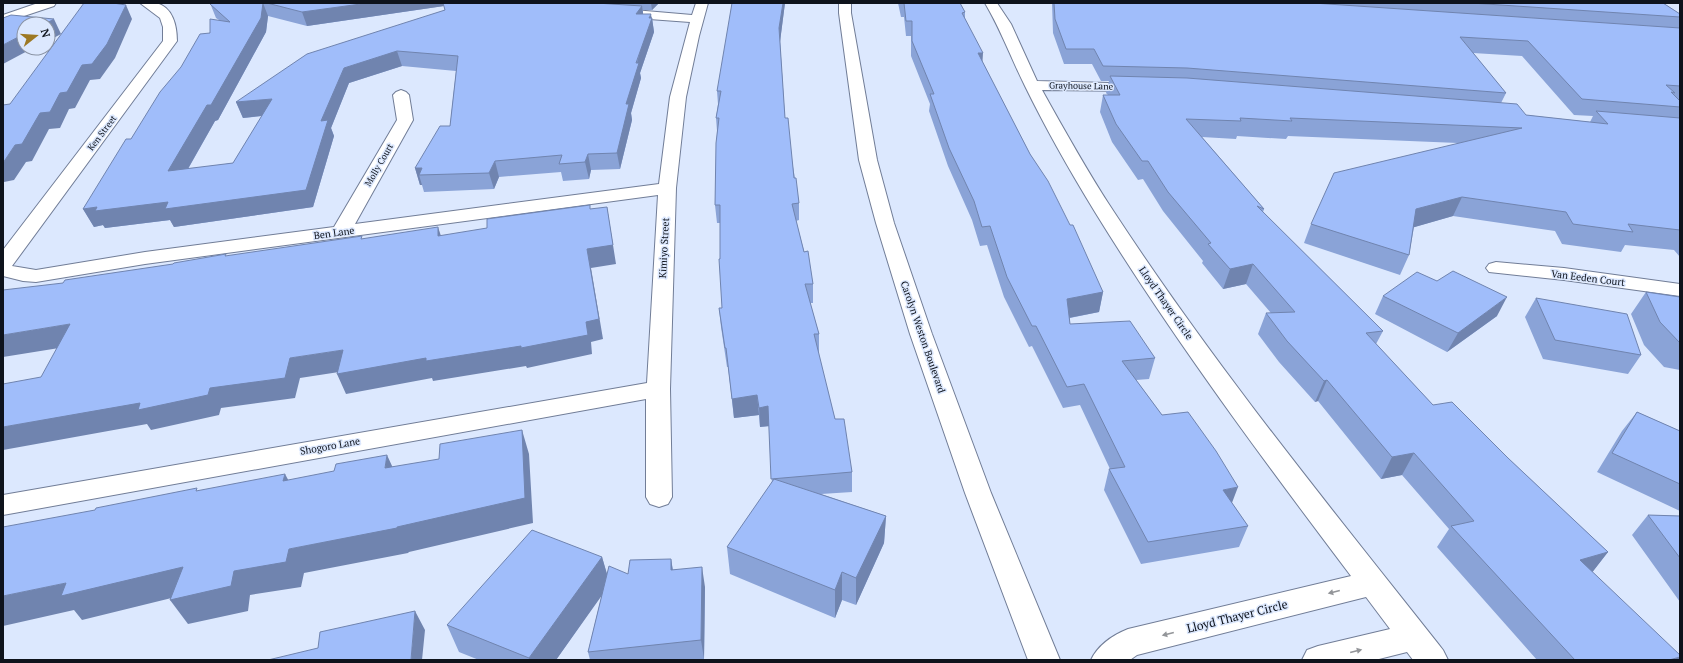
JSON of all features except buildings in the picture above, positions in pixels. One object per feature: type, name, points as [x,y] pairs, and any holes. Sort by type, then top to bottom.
[{"type":"street","points":[[3,19],[50,3]]},
{"type":"street","name":"Ken Street","points":[[3,264],[170,41],[171,28],[165,13],[146,3]]},
{"type":"street","name":"Carolyn Weston Boulevard","points":[[845,3],[845,13],[868,160],[885,223],[921,334],[978,493],[1044,660]]},
{"type":"street","name":"Lloyd Thayer Circle","points":[[991,3],[1004,24],[1032,85],[1104,211],[1169,309],[1299,487],[1432,660]]},
{"type":"street","points":[[612,13],[699,11]]},
{"type":"street","name":"Kimiyo Street","points":[[659,497],[658,389],[667,188],[678,97],[699,11]]},
{"type":"street","name":"Grayhouse Lane","points":[[1032,85],[1154,88]]},
{"type":"street","name":"Molly Court","points":[[341,232],[405,120],[401,95]]},
{"type":"street","name":"Ben Lane","points":[[3,268],[4,270],[22,275],[36,276],[146,258],[667,188]]},
{"type":"street","name":"Van Eeden Court","points":[[1496,268],[1564,274],[1680,290]]},
{"type":"street","name":"Shogoro Lane","points":[[3,505],[658,389]]},
{"type":"street","name":"Lloyd Thayer Circle","points":[[1107,660],[1128,644],[1372,583]]},
{"type":"street","points":[[1318,660],[1413,637]]}]
